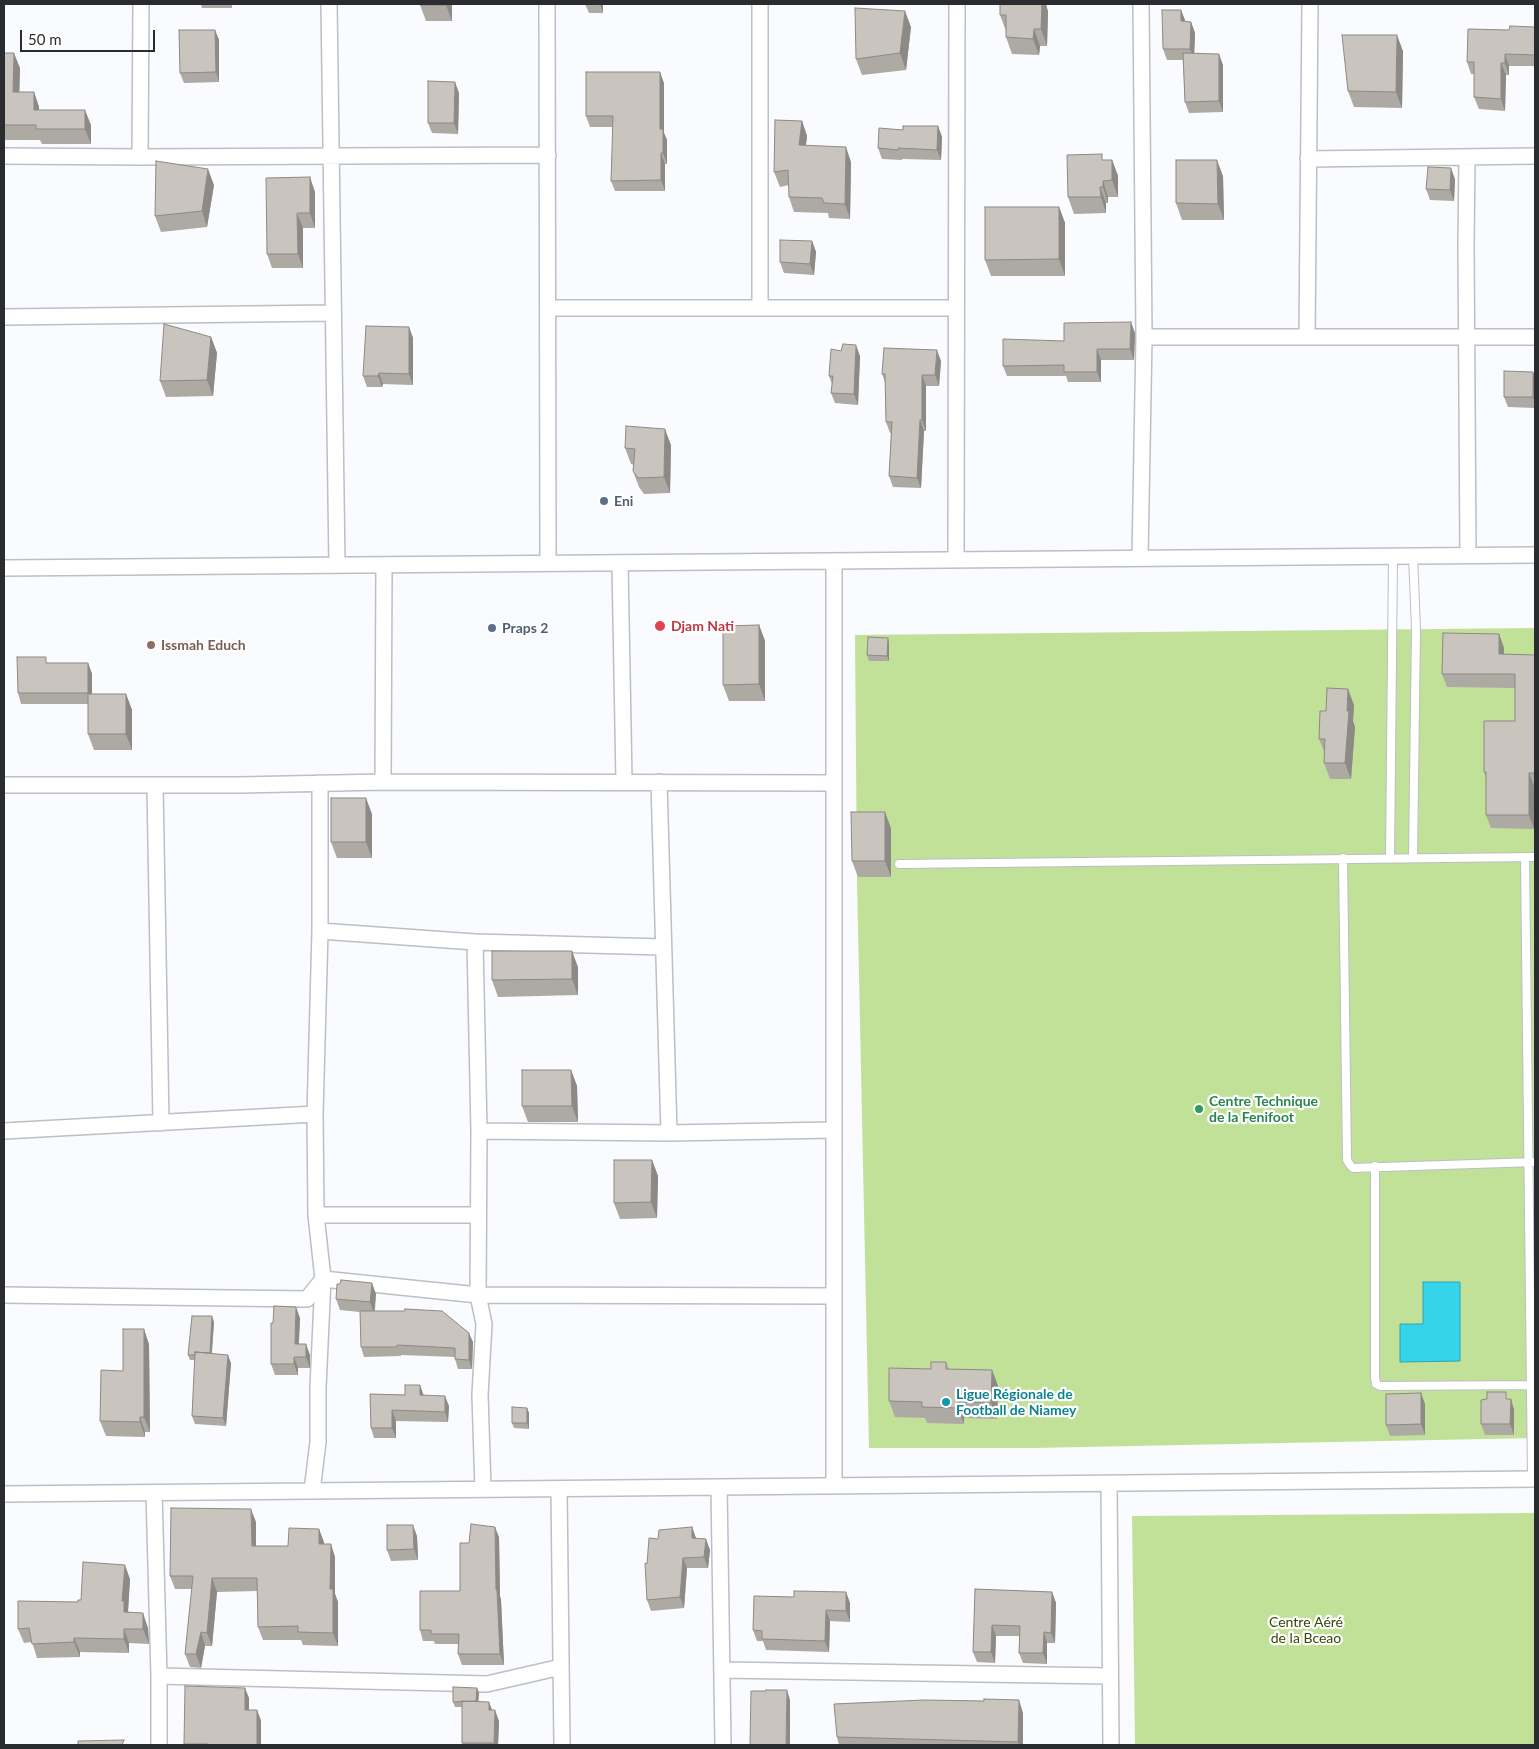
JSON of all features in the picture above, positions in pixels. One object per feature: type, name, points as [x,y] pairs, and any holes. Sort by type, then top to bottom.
[{"type":"street","points":[[140,158],[141,4]]},
{"type":"street","points":[[329,4],[337,565]]},
{"type":"street","points":[[548,4],[548,563]]},
{"type":"street","points":[[760,4],[760,307]]},
{"type":"street","points":[[956,560],[957,4]]},
{"type":"street","points":[[1140,558],[1144,338],[1141,4]]},
{"type":"street","points":[[1307,337],[1310,4]]},
{"type":"street","points":[[4,156],[140,158],[548,155]]},
{"type":"street","points":[[1308,159],[1535,156]]},
{"type":"street","points":[[1467,157],[1468,555]]},
{"type":"street","points":[[548,308],[956,308]]},
{"type":"street","points":[[4,317],[332,313]]},
{"type":"street","points":[[1144,338],[1535,337]]},
{"type":"street","points":[[4,568],[1535,555]]},
{"type":"street","points":[[834,561],[834,1486]]},
{"type":"street","points":[[620,563],[624,782]]},
{"type":"street","points":[[383,782],[384,564]]},
{"type":"street","points":[[4,785],[383,782],[834,783]]},
{"type":"street","points":[[659,782],[669,1133]]},
{"type":"street","points":[[312,1491],[318,1442],[318,1387],[323,1279],[316,1214],[315,1114],[320,931],[320,783]]},
{"type":"street","points":[[155,785],[160,1123]]},
{"type":"street","points":[[320,931],[475,942],[663,947]]},
{"type":"street","points":[[475,942],[479,1131],[478,1295],[484,1324],[480,1395],[483,1489]]},
{"type":"street","points":[[4,1131],[315,1114]]},
{"type":"street","points":[[479,1131],[669,1133],[833,1130]]},
{"type":"street","points":[[316,1214],[478,1215]]},
{"type":"street","points":[[323,1279],[478,1295],[834,1296]]},
{"type":"street","points":[[4,1295],[307,1299],[323,1279]]},
{"type":"street","points":[[4,1494],[1533,1479]]},
{"type":"street","points":[[1109,1483],[1111,1745]]},
{"type":"street","points":[[719,1487],[723,1745]]},
{"type":"street","points":[[558,1489],[562,1745]]},
{"type":"street","points":[[154,1492],[159,1745]]},
{"type":"street","points":[[159,1676],[487,1684],[561,1667]]},
{"type":"street","points":[[723,1670],[1110,1676]]},
{"type":"lane","points":[[1390,858],[1393,556]]},
{"type":"lane","points":[[1413,556],[1416,629],[1413,858]]},
{"type":"lane","points":[[1525,857],[1532,1162],[1531,1385],[1533,1479]]},
{"type":"lane","points":[[899,864],[1535,857]]},
{"type":"lane","points":[[1343,858],[1347,1160],[1353,1168],[1532,1162]]},
{"type":"lane","points":[[1375,1166],[1374,1378],[1376,1384],[1380,1386],[1531,1385]]},
{"type":"green space","name":"Centre Technique de la Fenifoot","points":[[1535,628],[1535,1438],[1033,1448],[869,1448],[857,881],[855,635]]},
{"type":"green space","name":"Centre Aéré de la Bceao","points":[[1535,1513],[1535,1745],[1135,1745],[1132,1516]]},
{"type":"water","points":[[1423,1282],[1460,1282],[1460,1361],[1400,1362],[1400,1324],[1423,1324]]},
{"type":"building","points":[[446,4],[446,5],[420,5]]},
{"type":"building","points":[[1000,4],[1042,4],[1041,29],[1034,29],[1033,39],[1006,37],[1006,15],[1000,15]]},
{"type":"building","points":[[855,8],[905,11],[900,53],[856,59]]},
{"type":"building","points":[[1162,10],[1181,10],[1181,21],[1191,22],[1190,49],[1163,49]]},
{"type":"building","points":[[1510,26],[1535,27],[1535,55],[1505,54],[1505,63],[1501,63],[1501,99],[1474,97],[1474,62],[1467,62],[1468,29],[1509,30]]},
{"type":"building","points":[[179,30],[215,30],[216,72],[180,73]]},
{"type":"building","points":[[1342,35],[1397,35],[1396,92],[1348,91]]},
{"type":"building","points":[[4,53],[14,53],[13,92],[34,92],[34,110],[85,110],[85,129],[36,129],[36,125],[4,125]]},
{"type":"building","points":[[1183,53],[1219,54],[1219,101],[1185,102]]},
{"type":"building","points":[[586,72],[660,72],[660,129],[663,129],[661,180],[611,181],[613,116],[586,116]]},
{"type":"building","points":[[428,81],[455,82],[454,123],[428,123]]},
{"type":"building","points":[[775,120],[802,121],[799,145],[846,147],[845,204],[824,203],[822,198],[789,197],[788,170],[774,172]]},
{"type":"building","points":[[903,126],[938,126],[937,150],[878,148],[879,128],[903,130]]},
{"type":"building","points":[[1102,154],[1102,160],[1112,160],[1112,180],[1103,181],[1103,187],[1100,187],[1101,197],[1068,197],[1067,155]]},
{"type":"building","points":[[1176,160],[1217,160],[1218,204],[1176,203]]},
{"type":"building","points":[[156,161],[208,169],[202,211],[155,216]]},
{"type":"building","points":[[1428,167],[1451,168],[1450,190],[1426,189]]},
{"type":"building","points":[[310,177],[310,213],[297,213],[298,254],[267,254],[266,178]]},
{"type":"building","points":[[985,207],[1059,207],[1059,259],[985,260]]},
{"type":"building","points":[[780,240],[812,241],[810,264],[780,262]]},
{"type":"building","points":[[1131,322],[1130,349],[1097,349],[1097,372],[1064,372],[1064,365],[1003,366],[1003,339],[1064,341],[1064,323]]},
{"type":"building","points":[[164,324],[211,337],[207,380],[160,381]]},
{"type":"building","points":[[366,326],[409,327],[409,374],[379,373],[378,376],[363,376]]},
{"type":"building","points":[[843,344],[856,345],[854,394],[831,393],[833,376],[829,376],[831,349],[841,351]]},
{"type":"building","points":[[884,348],[937,350],[935,375],[922,375],[922,420],[920,420],[917,478],[889,476],[892,422],[886,422],[885,374],[882,374]]},
{"type":"building","points":[[1504,371],[1533,372],[1533,397],[1504,397]]},
{"type":"building","points":[[626,426],[665,429],[664,477],[638,478],[633,471],[635,449],[625,448]]},
{"type":"building","points":[[759,625],[759,684],[723,685],[723,626]]},
{"type":"building","points":[[1443,633],[1499,634],[1499,654],[1535,655],[1535,773],[1529,773],[1529,815],[1486,815],[1484,721],[1515,721],[1515,674],[1442,674]]},
{"type":"building","points":[[868,637],[888,638],[887,656],[867,655]]},
{"type":"building","points":[[17,657],[46,657],[46,663],[88,663],[88,693],[18,693]]},
{"type":"building","points":[[1327,688],[1348,689],[1347,711],[1349,711],[1345,763],[1324,763],[1325,739],[1319,739],[1320,711],[1326,711]]},
{"type":"building","points":[[88,694],[126,694],[126,734],[88,734]]},
{"type":"building","points":[[331,798],[366,798],[366,842],[331,842]]},
{"type":"building","points":[[851,812],[885,812],[885,861],[852,861]]},
{"type":"building","points":[[492,951],[572,951],[572,979],[492,980]]},
{"type":"building","points":[[522,1070],[571,1070],[572,1106],[522,1106]]},
{"type":"building","points":[[614,1160],[652,1160],[651,1202],[614,1203]]},
{"type":"building","points":[[341,1280],[372,1283],[370,1302],[336,1299],[337,1284],[340,1284]]},
{"type":"building","points":[[274,1306],[296,1307],[295,1344],[306,1344],[306,1357],[294,1357],[294,1364],[271,1364],[271,1323],[273,1323]]},
{"type":"building","points":[[405,1309],[442,1311],[469,1333],[469,1360],[455,1359],[455,1348],[397,1345],[397,1347],[361,1347],[360,1311],[405,1311]]},
{"type":"building","points":[[192,1316],[212,1316],[210,1353],[195,1352],[195,1355],[188,1355]]},
{"type":"building","points":[[123,1329],[144,1329],[144,1417],[140,1417],[140,1422],[100,1421],[101,1370],[123,1371]]},
{"type":"building","points":[[195,1352],[228,1355],[223,1418],[192,1416]]},
{"type":"building","points":[[931,1362],[946,1362],[946,1369],[992,1370],[991,1403],[958,1402],[958,1408],[922,1407],[922,1402],[889,1401],[889,1368],[931,1369]]},
{"type":"building","points":[[405,1385],[420,1385],[420,1395],[445,1396],[445,1412],[392,1410],[392,1428],[371,1428],[370,1394],[405,1395]]},
{"type":"building","points":[[1487,1392],[1506,1392],[1506,1399],[1511,1399],[1510,1424],[1481,1424],[1481,1400],[1487,1399]]},
{"type":"building","points":[[1421,1393],[1421,1424],[1386,1425],[1386,1394]]},
{"type":"building","points":[[512,1407],[527,1408],[527,1423],[512,1423]]},
{"type":"building","points":[[171,1508],[251,1509],[252,1546],[288,1546],[289,1528],[319,1529],[319,1544],[331,1544],[330,1589],[333,1589],[333,1633],[298,1632],[298,1626],[258,1627],[257,1578],[212,1578],[207,1633],[201,1632],[196,1654],[185,1654],[193,1576],[170,1576]]},
{"type":"building","points":[[471,1524],[495,1527],[500,1654],[458,1654],[459,1634],[431,1634],[431,1630],[420,1630],[420,1591],[460,1591],[460,1543],[469,1543]]},
{"type":"building","points":[[387,1525],[413,1525],[414,1549],[387,1550]]},
{"type":"building","points":[[692,1527],[692,1538],[706,1539],[704,1557],[683,1558],[680,1597],[647,1600],[645,1563],[647,1564],[649,1538],[658,1539],[659,1530]]},
{"type":"building","points":[[83,1562],[125,1565],[122,1601],[124,1601],[124,1612],[143,1613],[143,1629],[124,1629],[124,1639],[74,1638],[74,1642],[32,1644],[29,1628],[18,1629],[18,1601],[78,1602],[78,1600],[81,1600]]},
{"type":"building","points":[[975,1589],[1052,1592],[1051,1633],[1044,1632],[1043,1653],[1019,1653],[1020,1626],[992,1625],[991,1652],[973,1652]]},
{"type":"building","points":[[794,1591],[846,1592],[846,1611],[826,1610],[825,1641],[762,1639],[762,1631],[753,1630],[754,1596],[794,1597]]},
{"type":"building","points":[[185,1686],[245,1688],[245,1710],[257,1710],[257,1745],[184,1744]]},
{"type":"building","points":[[453,1687],[477,1688],[476,1701],[453,1702]]},
{"type":"building","points":[[787,1690],[786,1745],[750,1745],[751,1691]]},
{"type":"building","points":[[984,1699],[1019,1700],[1018,1742],[837,1737],[834,1704],[924,1700],[984,1701]]},
{"type":"building","points":[[462,1701],[489,1702],[489,1710],[495,1710],[494,1743],[462,1743]]},
{"type":"building","points":[[124,1740],[122,1745],[78,1745],[78,1741]]},
{"type":"place","name":"Eni","points":[[604,501]]},
{"type":"place","name":"Djam Nati","points":[[660,626]]},
{"type":"place","name":"Praps 2","points":[[492,628]]},
{"type":"place","name":"Issmah Educh","points":[[151,645]]},
{"type":"place","name":"Centre Technique de la Fenifoot","points":[[1199,1109]]},
{"type":"place","name":"Ligue Régionale de Football de Niamey","points":[[946,1402]]}]
